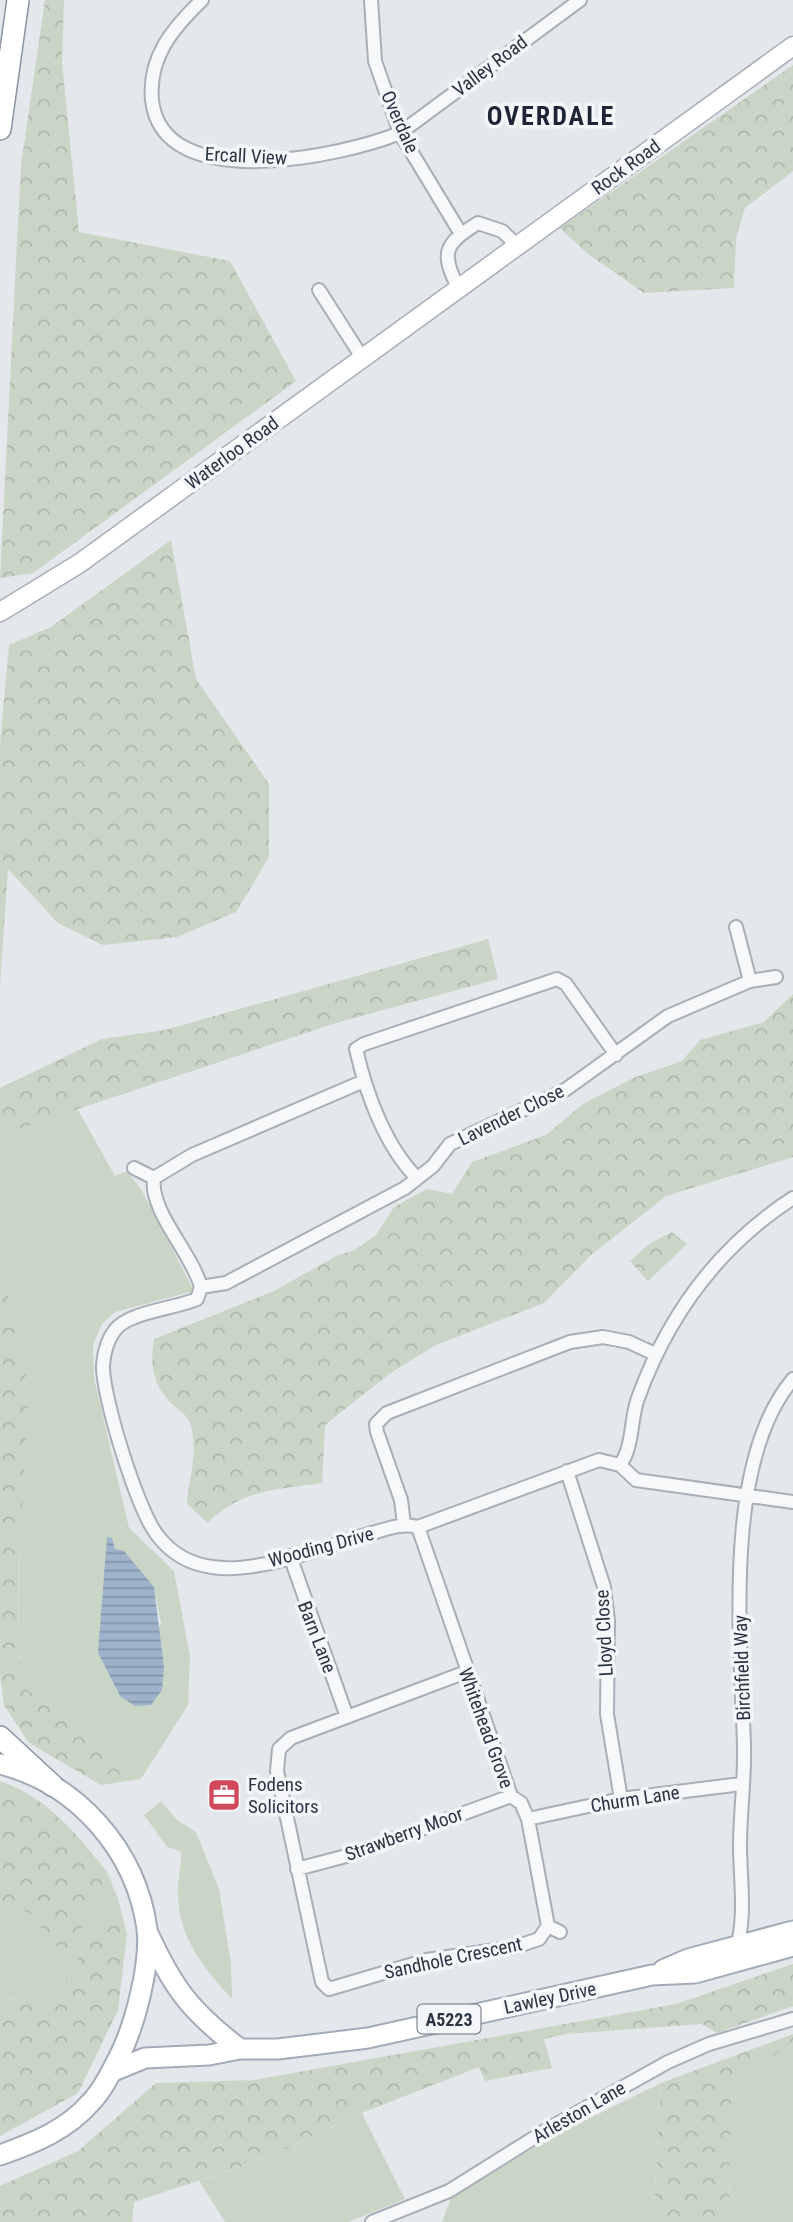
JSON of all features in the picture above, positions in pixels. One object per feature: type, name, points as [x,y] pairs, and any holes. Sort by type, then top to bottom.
[{"type":"highway","points":[[0,129],[18,0]]},
{"type":"highway","points":[[0,1737],[52,1785]]},
{"type":"main road","points":[[0,1764],[52,1785],[104,1828],[122,1856],[147,1930],[168,1976],[214,2029],[240,2049]]},
{"type":"main road","points":[[0,2155],[44,2138],[68,2123],[92,2102],[133,2030],[141,1996],[147,1930]]},
{"type":"main road","name":"Lawley Drive","points":[[733,1956],[793,1931]]},
{"type":"main road","name":"Lawley Drive","points":[[111,2072],[145,2058],[209,2055],[240,2049],[278,2049],[368,2038],[652,1975],[688,1959],[733,1956],[793,1945]]},
{"type":"street","name":"Ercall View","points":[[202,0],[174,28],[158,54],[150,79],[153,106],[171,140],[190,153],[210,157],[285,160],[366,146],[400,133]]},
{"type":"street","name":"Overdale","points":[[371,0],[375,61],[400,133],[461,234]]},
{"type":"street","name":"Valley Road","points":[[400,133],[561,6],[580,0]]},
{"type":"street","name":"Rock Road","points":[[459,289],[793,46]]},
{"type":"street","points":[[459,289],[447,265],[449,245],[461,234],[478,223],[502,231],[518,246]]},
{"type":"street","name":"Waterloo Road","points":[[0,612],[80,563],[459,289]]},
{"type":"street","points":[[319,290],[363,359]]},
{"type":"street","points":[[736,927],[750,981]]},
{"type":"street","name":"Lavender Close","points":[[201,1287],[226,1283],[405,1188],[433,1166],[450,1144],[565,1090],[668,1016],[750,981],[776,977]]},
{"type":"street","points":[[417,1178],[402,1163],[364,1081],[356,1049],[363,1044],[557,979],[566,984],[616,1055]]},
{"type":"street","points":[[154,1178],[192,1154],[364,1081]]},
{"type":"street","points":[[134,1168],[154,1178]]},
{"type":"street","points":[[154,1178],[155,1199],[198,1273],[201,1287]]},
{"type":"street","points":[[620,1465],[628,1453],[636,1402],[655,1354],[699,1282],[741,1237],[793,1198]]},
{"type":"street","name":"Wooding Drive","points":[[201,1287],[197,1299],[167,1310],[132,1316],[120,1324],[106,1348],[103,1368],[123,1453],[141,1511],[157,1536],[175,1553],[192,1562],[213,1567],[240,1567],[404,1524],[418,1527]]},
{"type":"street","points":[[404,1524],[401,1500],[377,1432],[376,1424],[387,1413],[570,1342],[603,1336],[629,1342],[655,1354]]},
{"type":"street","name":"Birchfield Way","points":[[733,1956],[741,1920],[741,1784],[745,1750],[739,1597],[748,1496],[759,1447],[775,1407],[793,1379]]},
{"type":"street","points":[[418,1527],[599,1461],[620,1465],[636,1480],[793,1502]]},
{"type":"street","name":"Lloyd Close","points":[[567,1471],[604,1587],[608,1621],[607,1714],[621,1799]]},
{"type":"street","name":"Whitehead Grove","points":[[418,1527],[511,1796],[521,1803],[528,1819],[554,1929]]},
{"type":"street","name":"Barn Lane","points":[[289,1556],[347,1717]]},
{"type":"street","name":"Sandhole Crescent","points":[[466,1672],[291,1738],[279,1749],[277,1771],[322,1982],[330,1989],[427,1960],[515,1947],[539,1939],[554,1929]]},
{"type":"street","name":"Churm Lane","points":[[528,1819],[621,1799],[741,1784]]},
{"type":"street","name":"Strawberry Moor","points":[[297,1869],[350,1855],[511,1796]]},
{"type":"street","name":"Arleston Lane","points":[[372,2222],[449,2191],[548,2129],[668,2062],[709,2044],[793,2019]]},
{"type":"green space","points":[[45,0],[64,0],[62,62],[79,232],[230,261],[296,381],[33,573],[0,578],[21,165]]},
{"type":"green space","points":[[793,65],[793,171],[745,208],[736,238],[734,288],[644,293],[588,254],[560,228]]},
{"type":"green space","points":[[171,540],[196,679],[269,784],[269,857],[236,912],[177,937],[103,945],[58,923],[8,869],[0,985],[0,744],[9,645],[51,627]]},
{"type":"green space","points":[[488,939],[498,979],[339,1022],[0,1135],[0,1088],[102,1039],[165,1030]]},
{"type":"green space","points":[[793,994],[793,1157],[666,1196],[591,1255],[544,1303],[436,1345],[389,1374],[325,1425],[322,1483],[246,1497],[220,1512],[208,1523],[187,1504],[194,1453],[193,1433],[188,1418],[168,1400],[158,1384],[152,1358],[154,1339],[274,1291],[338,1255],[353,1251],[376,1235],[394,1207],[427,1189],[452,1194],[472,1162],[546,1135],[583,1104],[633,1078],[682,1061],[700,1040],[764,1022]]},
{"type":"green space","points":[[77,1108],[115,1176],[127,1171],[141,1189],[194,1291],[115,1312],[102,1324],[93,1345],[94,1378],[129,1528],[174,1571],[190,1656],[188,1705],[141,1779],[25,1688],[18,1642],[21,1490],[0,1262],[0,1135]],"holes":[[[115,1549],[154,1587],[161,1623],[120,1696],[98,1653]]]},
{"type":"green space","points":[[672,1232],[687,1244],[648,1281],[630,1261],[649,1244]]},
{"type":"green space","points":[[0,1262],[29,1389],[19,1562],[18,1642],[25,1688],[141,1779],[101,1785],[29,1743],[4,1705],[0,1674]]},
{"type":"green space","points":[[0,1781],[17,1788],[47,1807],[85,1844],[107,1872],[86,1921],[67,1950],[49,1943],[35,1916],[0,1900]]},
{"type":"green space","points":[[161,1801],[177,1820],[196,1832],[219,1889],[231,1963],[232,1999],[203,1964],[188,1939],[179,1911],[181,1851],[167,1847],[144,1815]]},
{"type":"green space","points":[[107,1872],[117,1896],[56,1994],[28,2000],[0,1999],[0,1900],[35,1916],[49,1943],[67,1950],[86,1921]]},
{"type":"green space","points":[[117,1896],[127,1933],[118,2010],[78,2093],[0,2136],[0,1999],[28,2000],[56,1994]]},
{"type":"green space","points":[[793,1964],[793,2006],[717,2033],[702,2024],[566,2034],[544,2039],[552,2068],[485,2081],[479,2067],[362,2113],[264,2159],[134,2202],[132,2222],[0,2222],[0,2186],[78,2151],[156,2083],[254,2080],[676,2004]]},
{"type":"green space","points":[[793,2034],[793,2044],[732,2080],[729,2210],[741,2222],[653,2222],[661,2083]]},
{"type":"green space","points":[[793,2044],[793,2222],[741,2222],[729,2210],[732,2080]]},
{"type":"green space","points":[[661,2083],[653,2222],[442,2222],[452,2195],[560,2133]]},
{"type":"green space","points":[[362,2113],[405,2199],[348,2222],[225,2222],[199,2181],[264,2159]]},
{"type":"water","points":[[107,1537],[112,1538],[115,1549],[124,1551],[154,1587],[164,1667],[162,1690],[151,1705],[135,1706],[120,1696],[98,1653]]},
{"type":"place","name":"Fodens Solicitors","points":[[224,1795]]},
{"type":"district","name":"OVERDALE","points":[[551,116]]}]
